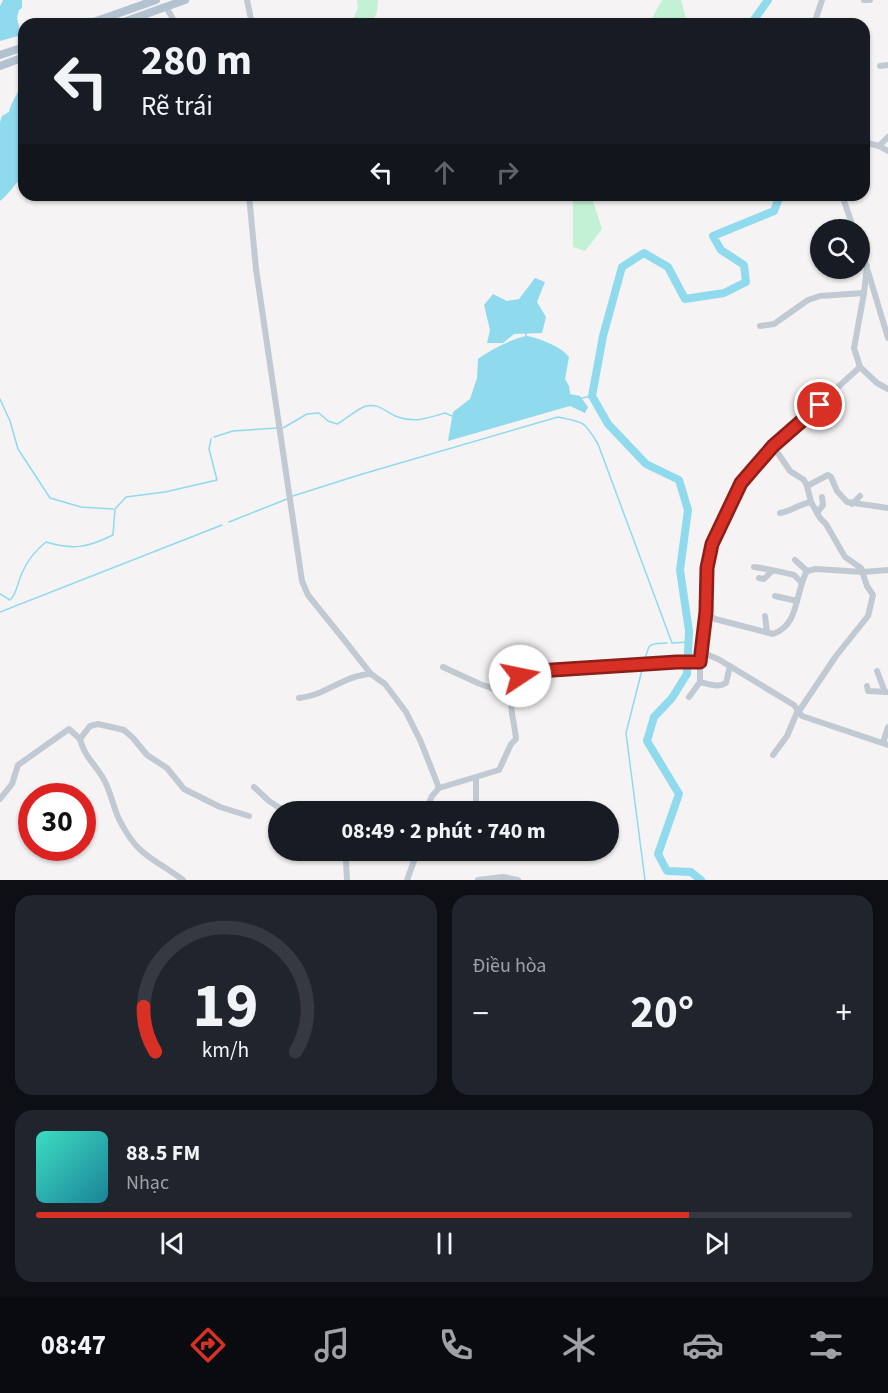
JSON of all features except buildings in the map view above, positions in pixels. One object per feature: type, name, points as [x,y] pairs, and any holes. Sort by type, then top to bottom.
[{"type":"main road","points":[[105,18],[156,0]]},
{"type":"main road","points":[[131,18],[165,3],[185,0]]},
{"type":"main road","points":[[0,55],[18,49]]},
{"type":"main road","points":[[0,66],[18,59]]},
{"type":"street","points":[[247,0],[251,18]]},
{"type":"street","points":[[816,18],[822,0]]},
{"type":"street","points":[[864,0],[870,0]]},
{"type":"street","points":[[165,3],[173,18]]},
{"type":"street","points":[[879,146],[888,137]]},
{"type":"street","points":[[870,144],[888,151]]},
{"type":"street","points":[[250,201],[256,269],[302,581],[308,595],[371,674],[385,684],[406,712],[421,742],[439,788]]},
{"type":"street","points":[[844,201],[850,219]]},
{"type":"street","points":[[870,277],[888,338]]},
{"type":"street","points":[[866,279],[854,348],[860,367],[877,383],[888,389]]},
{"type":"street","points":[[760,326],[774,324],[808,300],[820,296],[864,293]]},
{"type":"street","points":[[880,312],[888,310]]},
{"type":"street","points":[[689,697],[700,682],[707,568],[712,544],[741,483],[773,446],[860,367]]},
{"type":"street","points":[[773,446],[790,471],[804,480],[817,513],[826,524],[842,553],[858,565],[873,595],[870,612],[799,710],[787,736],[773,755]]},
{"type":"street","points":[[807,486],[828,474],[837,491],[846,501],[852,504],[888,508]]},
{"type":"street","points":[[852,504],[860,496]]},
{"type":"street","points":[[817,513],[823,505],[822,497]]},
{"type":"street","points":[[780,513],[790,511],[799,504],[811,502]]},
{"type":"street","points":[[795,560],[807,570],[862,572],[888,570]]},
{"type":"street","points":[[754,567],[794,575],[802,583]]},
{"type":"street","points":[[706,612],[715,619],[773,634],[784,628],[792,619],[807,570]]},
{"type":"street","points":[[759,578],[764,579],[772,571]]},
{"type":"street","points":[[775,596],[797,601]]},
{"type":"street","points":[[765,616],[767,632]]},
{"type":"street","points":[[701,652],[730,666],[794,705],[802,716],[885,744],[888,727]]},
{"type":"street","points":[[430,801],[439,788],[499,770],[511,744],[516,739],[514,724],[510,717],[511,695],[520,676],[519,661]]},
{"type":"street","points":[[520,676],[537,671],[700,662]]},
{"type":"street","points":[[700,682],[722,686],[726,683],[730,666]]},
{"type":"street","points":[[443,667],[511,695]]},
{"type":"street","points":[[867,686],[868,691],[886,692],[877,671]]},
{"type":"street","points":[[299,698],[316,694],[353,676],[371,674]]},
{"type":"street","points":[[80,739],[90,726],[98,724],[124,730],[147,755],[167,768],[184,789],[220,807],[249,816]]},
{"type":"street","points":[[0,799],[12,784],[18,765],[69,729],[80,739],[88,759],[104,779],[120,821],[132,843],[153,862],[183,880]]},
{"type":"street","points":[[476,777],[476,801]]},
{"type":"street","points":[[254,787],[269,801]]},
{"type":"street","points":[[346,861],[347,880]]},
{"type":"street","points":[[407,880],[414,861]]},
{"type":"street","points":[[478,880],[503,877],[518,880]]},
{"type":"green space","points":[[357,0],[378,0],[374,18],[354,18],[358,8]]},
{"type":"green space","points":[[662,0],[681,0],[686,18],[652,18]]},
{"type":"green space","points":[[572,201],[593,201],[602,229],[585,251],[573,247]]},
{"type":"water","points":[[3,0],[22,0],[22,8],[17,18],[18,36],[0,41],[0,6]]},
{"type":"water","points":[[18,91],[18,182],[0,201],[0,122],[2,116],[9,112]]},
{"type":"water","points":[[535,278],[545,282],[537,302],[546,317],[542,333],[514,334],[503,343],[487,343],[490,330],[484,305],[493,294],[507,301],[519,299]]},
{"type":"water","points":[[527,336],[550,344],[566,353],[569,357],[565,379],[570,394],[580,396],[588,407],[585,413],[570,406],[448,441],[453,412],[470,399],[477,378],[478,359],[502,345]]},
{"type":"waterway","points":[[755,18],[768,0]]},
{"type":"waterway","points":[[701,880],[691,872],[667,871],[658,854],[679,794],[647,741],[654,717],[672,698],[687,674],[689,631],[680,570],[688,510],[679,480],[646,464],[608,424],[592,396],[603,336],[622,267],[644,253],[668,267],[685,299],[724,293],[746,282],[744,265],[721,250],[713,236],[774,211],[778,201]]},
{"type":"waterway","points":[[582,398],[592,396]]},
{"type":"waterway","points":[[0,399],[10,421],[18,449],[50,498],[81,507],[113,509]]},
{"type":"waterway","points":[[283,428],[307,414],[319,413],[328,421],[337,424],[359,409],[371,405],[410,420],[445,413],[452,416]]},
{"type":"waterway","points":[[293,496],[558,417],[578,422],[590,431],[598,444],[672,643]]},
{"type":"waterway","points":[[214,437],[233,431],[278,428]]},
{"type":"waterway","points":[[0,594],[10,600],[15,594],[26,564],[46,542],[72,547],[95,543],[113,535],[115,509],[126,497],[165,492],[217,480],[209,449],[211,439]]},
{"type":"waterway","points":[[229,522],[287,499]]},
{"type":"waterway","points":[[0,612],[222,525]]},
{"type":"waterway","points":[[672,643],[689,642]]},
{"type":"waterway","points":[[645,660],[651,645],[667,643]]},
{"type":"waterway","points":[[642,670],[626,733],[645,880]]},
{"type":"route","points":[[520,676],[537,671],[700,662],[706,612],[707,568],[712,544],[741,483],[773,446],[820,405]]}]
